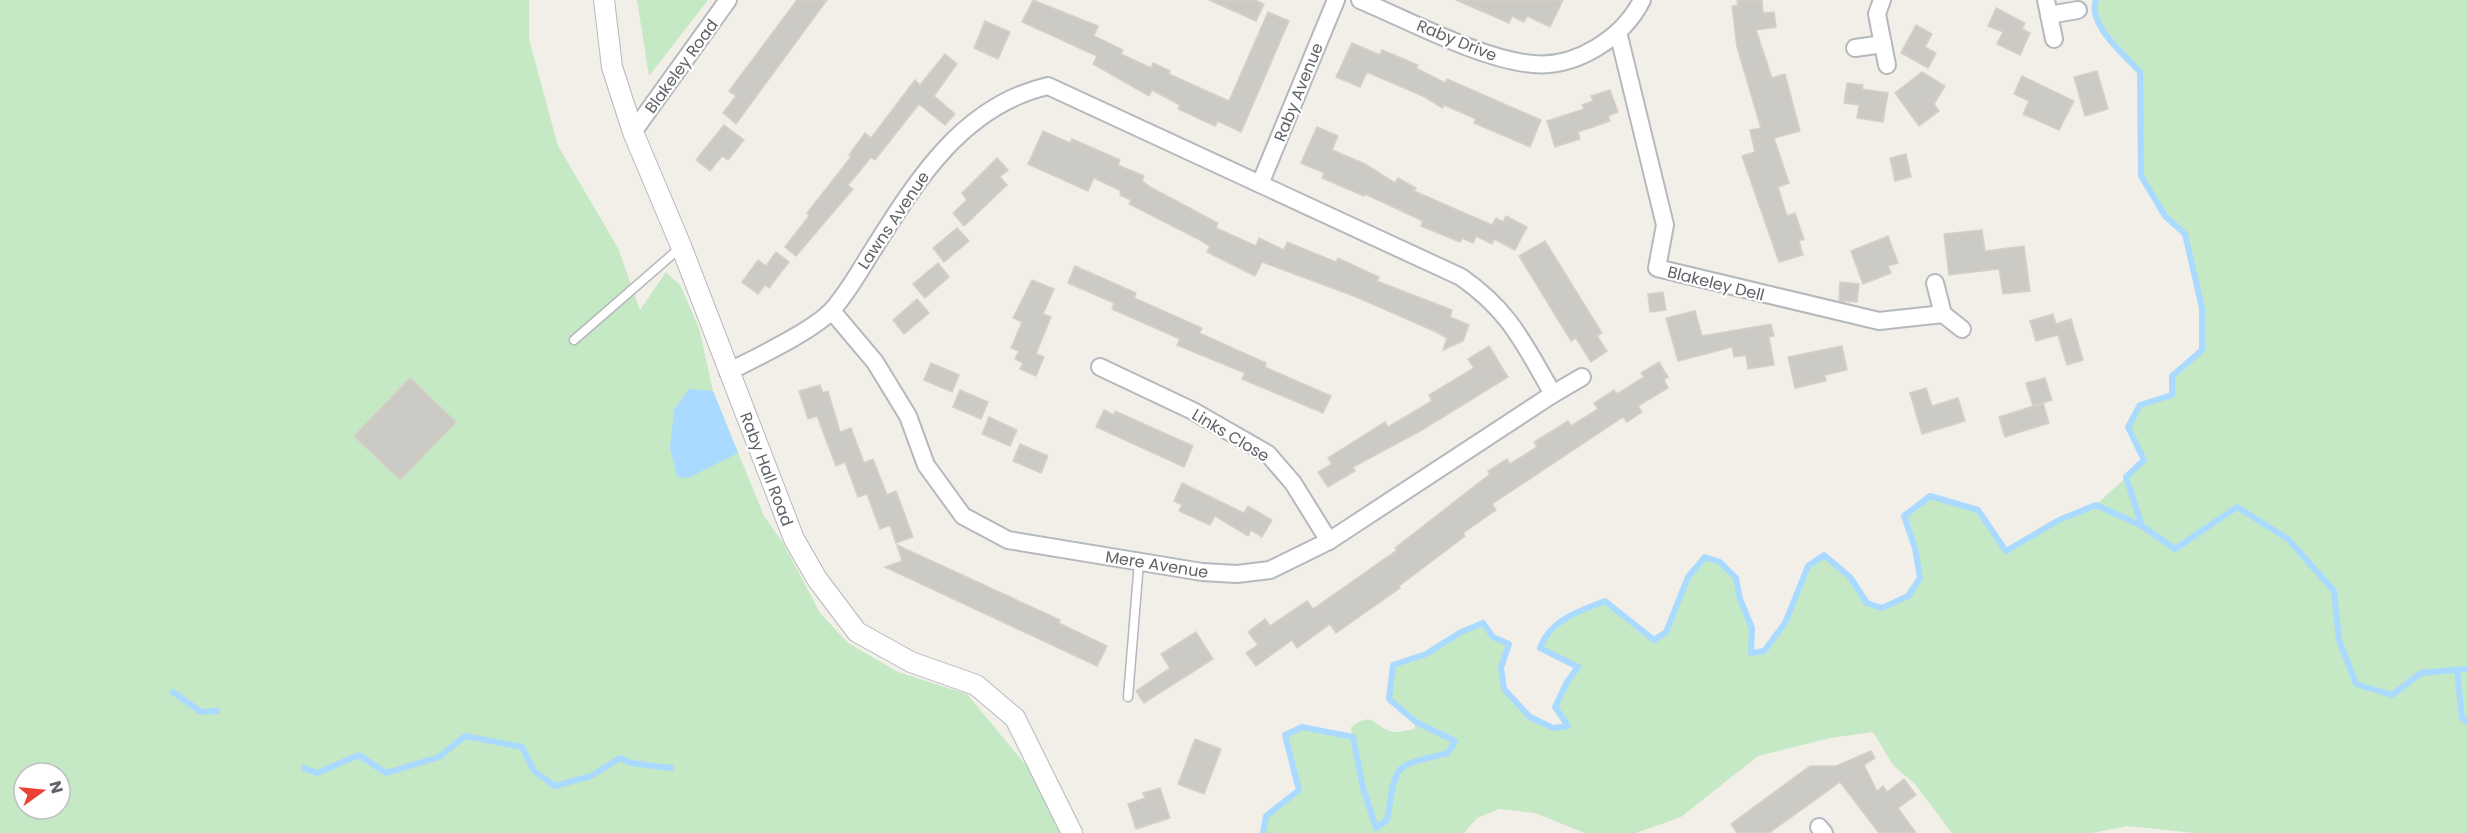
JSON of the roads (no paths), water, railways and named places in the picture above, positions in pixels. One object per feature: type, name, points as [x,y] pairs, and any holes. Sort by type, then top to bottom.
[{"type":"street","name":"Raby Hall Road","points":[[604,0],[612,68],[633,132],[681,246],[794,539],[817,579],[857,632],[911,662],[976,684],[1015,718],[1072,833]]},
{"type":"street","name":"Blakeley Road","points":[[633,132],[728,0]]},
{"type":"street","name":"Raby Avenue","points":[[1260,184],[1335,0]]},
{"type":"street","name":"Raby Drive","points":[[1360,0],[1497,57],[1533,64],[1553,64],[1598,48],[1618,32],[1642,0]]},
{"type":"street","points":[[1882,0],[1877,14],[1887,65]]},
{"type":"street","points":[[2054,39],[2047,8],[2078,10]]},
{"type":"street","name":"Blakeley Dell","points":[[1618,32],[1665,225],[1657,268],[1879,321],[1943,314]]},
{"type":"street","points":[[1855,48],[1883,44]]},
{"type":"street","name":"Lawns Avenue","points":[[728,372],[781,345],[832,311],[916,182],[946,147],[966,126],[1004,101],[1026,91],[1048,86],[1260,184]]},
{"type":"street","points":[[1260,184],[1461,277],[1486,294],[1507,316],[1553,394]]},
{"type":"street","points":[[1935,283],[1943,314],[1962,329]]},
{"type":"street","name":"Mere Avenue","points":[[832,311],[875,362],[908,416],[926,465],[963,516],[1008,540],[1202,572],[1237,574],[1270,570],[1329,541],[1582,377]]},
{"type":"street","name":"Links Close","points":[[1100,367],[1193,411],[1268,454],[1293,483],[1329,541]]},
{"type":"lane","points":[[574,340],[681,246]]},
{"type":"lane","points":[[1128,698],[1140,562]]},
{"type":"water","points":[[689,389],[713,391],[738,453],[688,478],[677,477],[670,448],[674,410]]},
{"type":"waterway","points":[[2096,0],[2095,10],[2102,29],[2140,72],[2141,176],[2165,216],[2185,234],[2202,308],[2202,350],[2172,376],[2172,395],[2140,405],[2128,427],[2144,460],[2126,477],[2142,526]]},
{"type":"waterway","points":[[1263,833],[1266,816],[1299,790],[1285,735],[1302,727],[1353,737],[1363,788],[1376,828],[1387,820],[1393,787],[1400,770],[1416,761],[1448,753],[1455,741],[1416,722],[1389,699],[1393,665],[1426,654],[1461,632],[1483,623],[1493,637],[1509,644],[1501,668],[1504,689],[1530,717],[1553,728],[1568,726],[1555,707],[1567,682],[1578,667],[1540,648],[1558,623],[1605,601],[1654,640],[1666,632],[1688,577],[1705,557],[1720,562],[1736,578],[1740,599],[1752,628],[1751,653],[1764,651],[1785,623],[1808,566],[1824,555],[1850,577],[1867,603],[1882,608],[1908,596],[1920,578],[1915,548],[1904,516],[1930,496],[1978,510],[2006,551],[2059,520],[2096,505],[2142,526],[2175,549],[2237,507],[2288,539],[2334,591],[2339,640],[2356,684],[2392,695],[2421,673],[2467,669]]},
{"type":"waterway","points":[[2457,670],[2462,718],[2467,722]]},
{"type":"waterway","points":[[173,692],[201,712],[217,711]]},
{"type":"waterway","points":[[304,768],[317,773],[359,755],[386,773],[439,757],[465,736],[522,747],[534,771],[555,786],[591,776],[620,758],[631,763],[671,768]]}]
